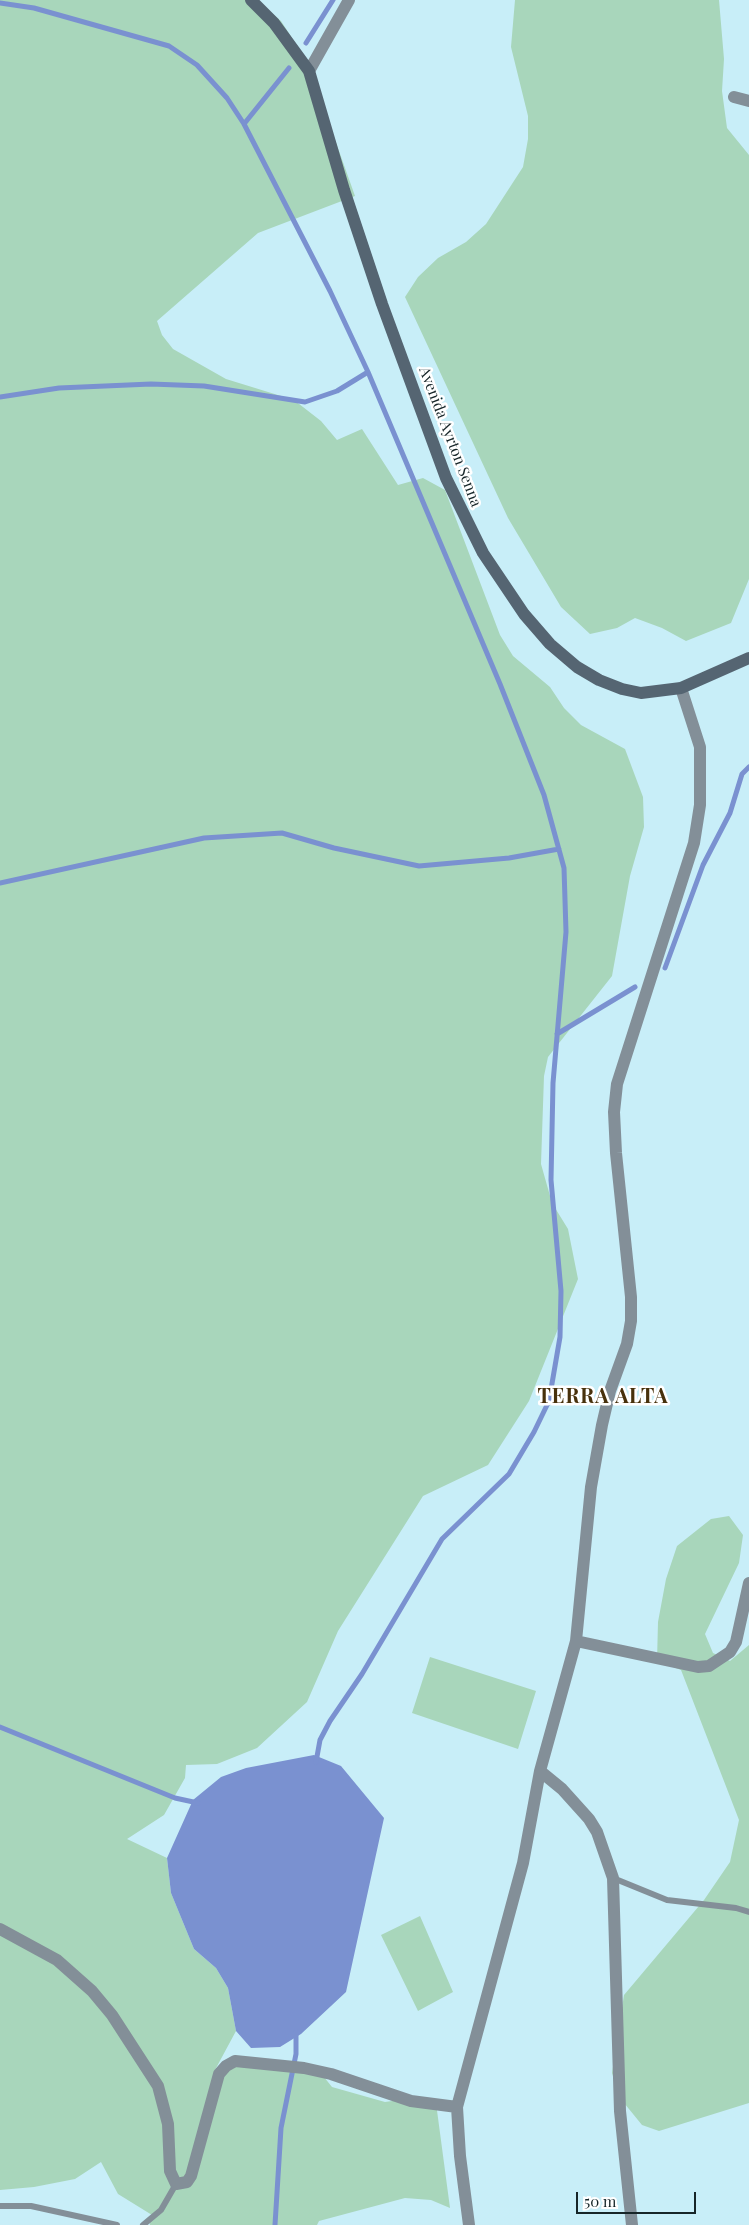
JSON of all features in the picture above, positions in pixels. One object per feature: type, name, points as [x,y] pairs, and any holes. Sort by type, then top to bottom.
[{"type":"street","name":"Avenida Ayrton Senna","points":[[251,0],[274,23],[309,71],[344,190],[446,478],[483,553],[524,614],[550,644],[577,667],[599,680],[622,689],[641,693],[681,688],[749,658]]},
{"type":"street","points":[[309,71],[349,0]]},
{"type":"street","points":[[734,97],[749,101]]},
{"type":"street","points":[[469,2225],[460,2156],[457,2107],[523,1863],[540,1771],[576,1641],[591,1487],[610,1391],[627,1344],[632,1321],[616,1153],[614,1112],[617,1084],[694,843],[700,805],[700,747],[681,688]]},
{"type":"street","points":[[576,1641],[698,1667],[709,1666],[730,1652],[736,1642],[749,1583]]},
{"type":"street","points":[[540,1771],[577,1804],[589,1819],[597,1832],[613,1878],[620,2111],[632,2225]]},
{"type":"street","points":[[0,1929],[57,1960],[92,1991],[112,2015],[158,2086],[168,2124],[170,2171],[176,2184],[186,2182],[191,2176],[219,2074],[226,2066],[235,2061],[304,2068],[332,2074],[411,2101],[457,2107]]},
{"type":"lane","points":[[613,1878],[667,1900],[736,1908],[749,1912]]},
{"type":"lane","points":[[143,2225],[161,2210],[176,2184]]},
{"type":"lane","points":[[0,2206],[16,2204],[31,2206],[117,2225]]},
{"type":"green space","points":[[0,0],[257,0],[281,21],[307,61],[355,196],[258,233],[157,321],[162,335],[173,349],[226,379],[294,400],[321,421],[337,440],[362,429],[398,485],[423,478],[445,490],[500,635],[513,656],[550,687],[564,708],[581,725],[625,749],[643,797],[644,827],[630,876],[612,976],[548,1057],[544,1076],[541,1164],[552,1203],[568,1229],[578,1279],[529,1401],[488,1465],[423,1496],[338,1631],[307,1702],[257,1748],[217,1764],[186,1765],[185,1778],[164,1815],[127,1839],[167,1858],[171,1893],[194,1949],[216,1968],[228,1988],[236,2031],[215,2070],[233,2062],[316,2067],[332,2087],[385,2102],[414,2098],[436,2103],[450,2208],[431,2200],[405,2198],[319,2221],[317,2225],[150,2225],[149,2218],[152,2215],[118,2194],[101,2162],[75,2179],[34,2187],[0,2190]]},
{"type":"green space","points":[[515,0],[719,0],[724,59],[722,91],[727,128],[749,155],[749,579],[731,623],[686,641],[662,628],[635,618],[617,628],[590,634],[561,607],[508,518],[405,297],[418,277],[438,258],[466,242],[486,224],[523,167],[528,139],[528,116],[511,47]]},
{"type":"green space","points":[[729,1516],[743,1535],[739,1563],[705,1634],[713,1653],[730,1661],[749,1645],[749,2103],[659,2131],[642,2125],[620,2098],[612,2073],[624,1995],[704,1900],[730,1862],[739,1820],[681,1670],[657,1661],[658,1622],[666,1579],[677,1546],[711,1519]]},
{"type":"green space","points":[[430,1657],[536,1691],[518,1749],[412,1713]]},
{"type":"green space","points":[[420,1916],[453,1992],[418,2011],[381,1935]]},
{"type":"water","points":[[314,1755],[341,1766],[384,1818],[346,1992],[301,2034],[280,2047],[251,2048],[236,2031],[228,1988],[216,1968],[194,1949],[171,1893],[167,1858],[193,1800],[221,1777],[246,1768]]},
{"type":"waterway","points":[[306,43],[333,0]]},
{"type":"waterway","points":[[0,3],[34,8],[169,46],[197,65],[227,98],[244,124],[330,291],[368,372],[500,684],[544,795],[564,868],[566,932],[553,1083],[551,1180],[561,1291],[560,1337],[549,1401],[534,1432],[509,1474],[442,1539],[362,1674],[330,1721],[320,1740],[316,1762]]},
{"type":"waterway","points":[[244,124],[289,68]]},
{"type":"waterway","points":[[0,397],[59,388],[151,384],[204,386],[305,402],[337,391],[368,372]]},
{"type":"waterway","points":[[665,968],[703,865],[730,813],[742,774],[749,767]]},
{"type":"waterway","points":[[0,883],[204,838],[282,833],[334,848],[419,866],[509,858],[559,849]]},
{"type":"waterway","points":[[557,1034],[635,987]]},
{"type":"waterway","points":[[0,1727],[175,1798],[198,1803]]},
{"type":"waterway","points":[[275,2225],[281,2128],[296,2054],[296,2032]]},
{"type":"district","name":"TERRA ALTA","points":[[603,1397]]}]
